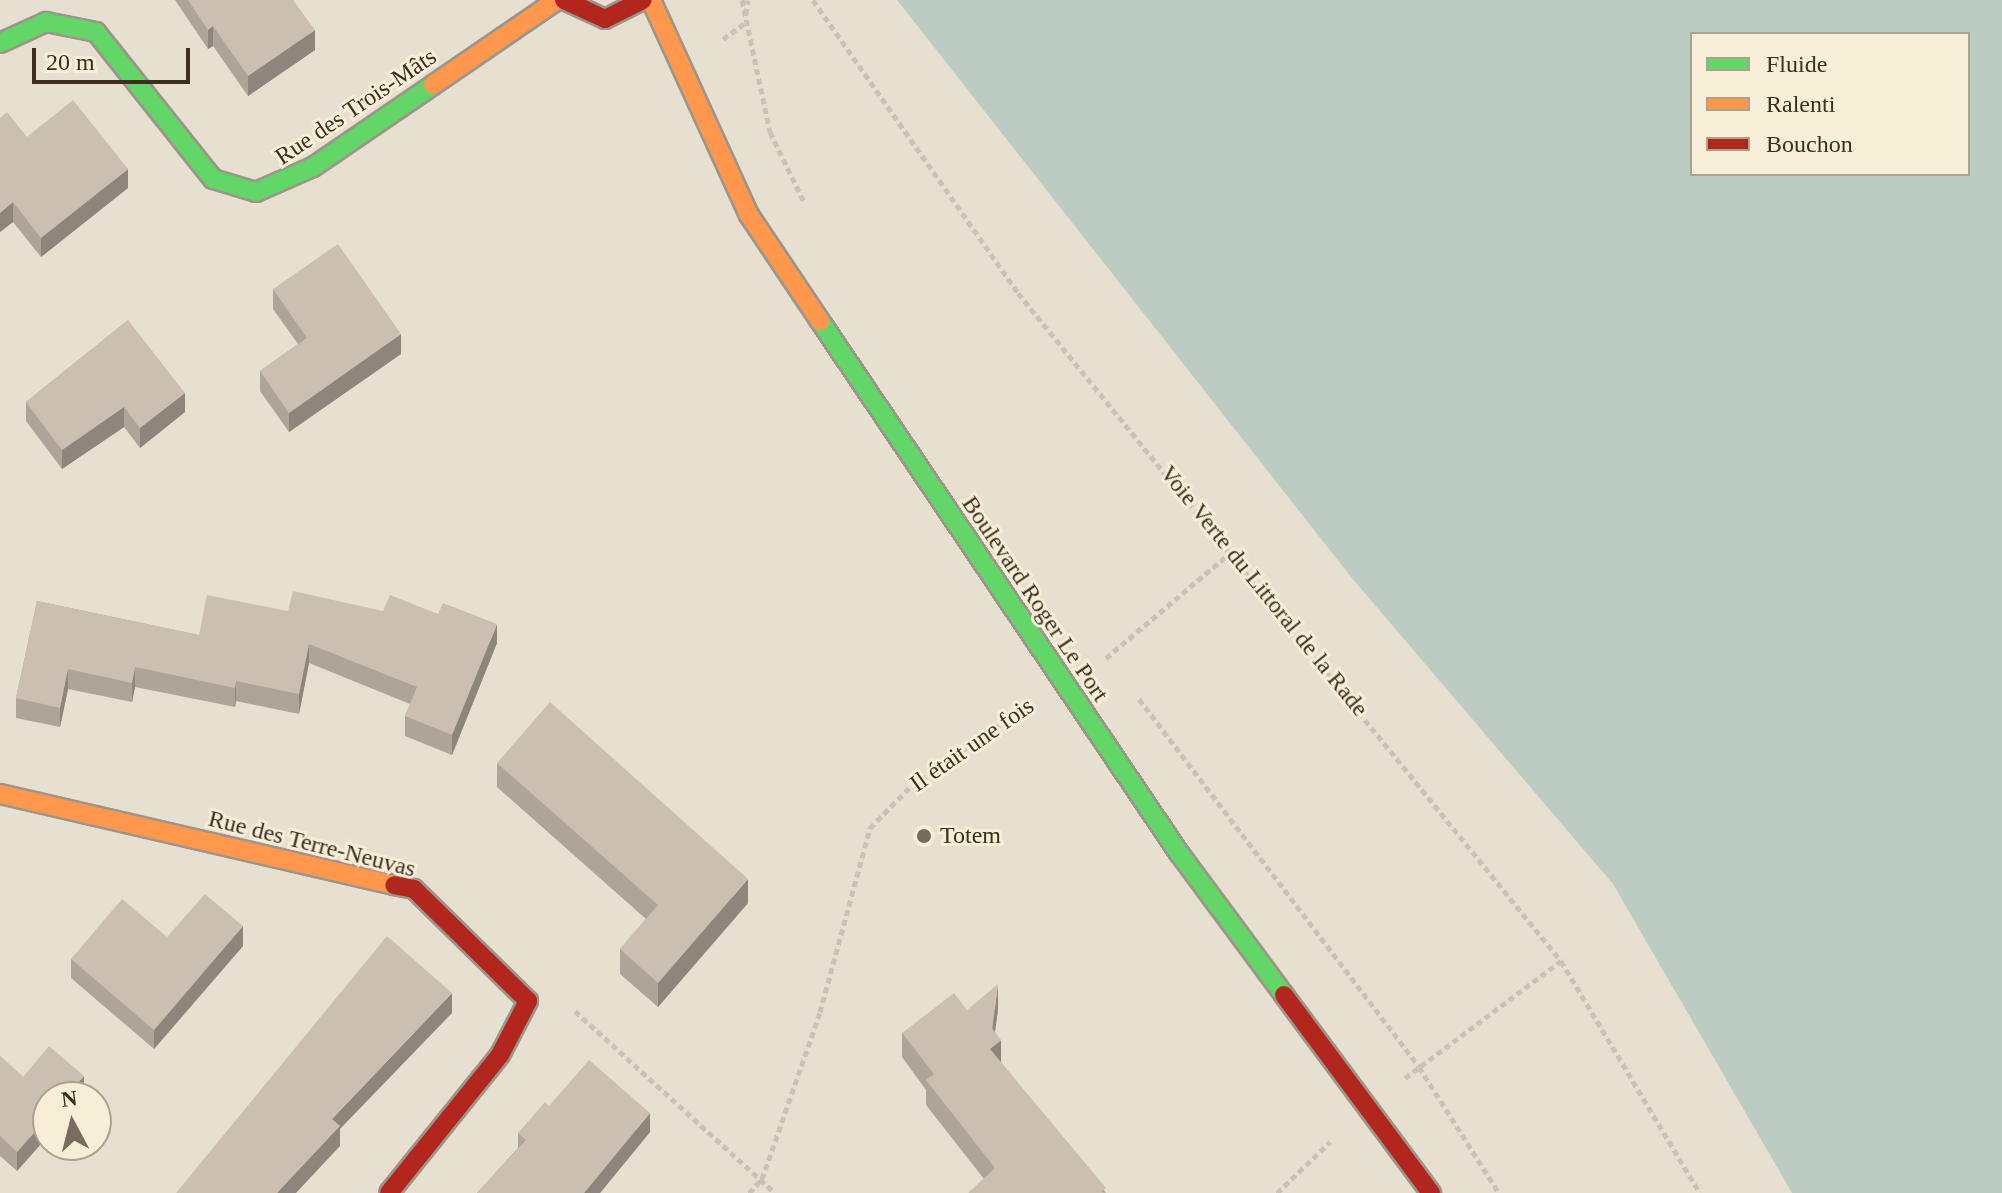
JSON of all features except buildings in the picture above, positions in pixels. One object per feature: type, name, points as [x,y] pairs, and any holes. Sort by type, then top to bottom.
[{"type":"street","name":"Rue des Trois-Mâts","points":[[0,43],[46,22],[96,32],[213,179],[256,192],[313,167],[557,0]]},
{"type":"street","points":[[564,0],[605,19],[643,0]]},
{"type":"street","name":"Boulevard Roger Le Port","points":[[651,0],[749,215],[1061,683],[1179,853],[1371,1104],[1431,1193]]},
{"type":"street","name":"Rue des Terre-Neuvas","points":[[0,794],[414,889],[528,1001]]},
{"type":"street","points":[[389,1193],[500,1055],[528,1001]]},
{"type":"path","points":[[742,0],[770,132],[813,219]]},
{"type":"path","name":"Voie Verte du Littoral de la Rade","points":[[813,0],[1018,293],[1234,550],[1561,961],[1700,1193]]},
{"type":"path","name":"Il était une fois","points":[[749,1193],[762,1179],[820,1012],[870,828],[912,785],[1061,683],[1106,658],[1234,550]]},
{"type":"path","points":[[1098,645],[1116,670]]},
{"type":"path","points":[[1135,694],[1419,1067],[1499,1193]]},
{"type":"path","points":[[1277,1193],[1371,1104],[1561,961]]},
{"type":"path","points":[[528,1001],[569,1006],[775,1193]]},
{"type":"shaded area","points":[[897,0],[2002,0],[2002,1193],[1792,1193],[1613,884],[1351,577]]},
{"type":"traffic: fast","points":[[0,43],[46,22],[96,32],[213,179],[256,192],[313,167],[433,85]]},
{"type":"traffic: fast","points":[[820,321],[1179,853],[1284,995]]},
{"type":"traffic: slow","points":[[433,85],[557,0]]},
{"type":"traffic: slow","points":[[651,0],[749,215],[820,321]]},
{"type":"traffic: slow","points":[[0,794],[394,885]]},
{"type":"traffic: jam","points":[[564,0],[605,19],[643,0]]},
{"type":"traffic: jam","points":[[389,1193],[500,1055],[528,1001],[414,889],[394,885]]},
{"type":"traffic: jam","points":[[1284,995],[1431,1193]]},
{"type":"place","name":"Totem","points":[[924,836]]}]
